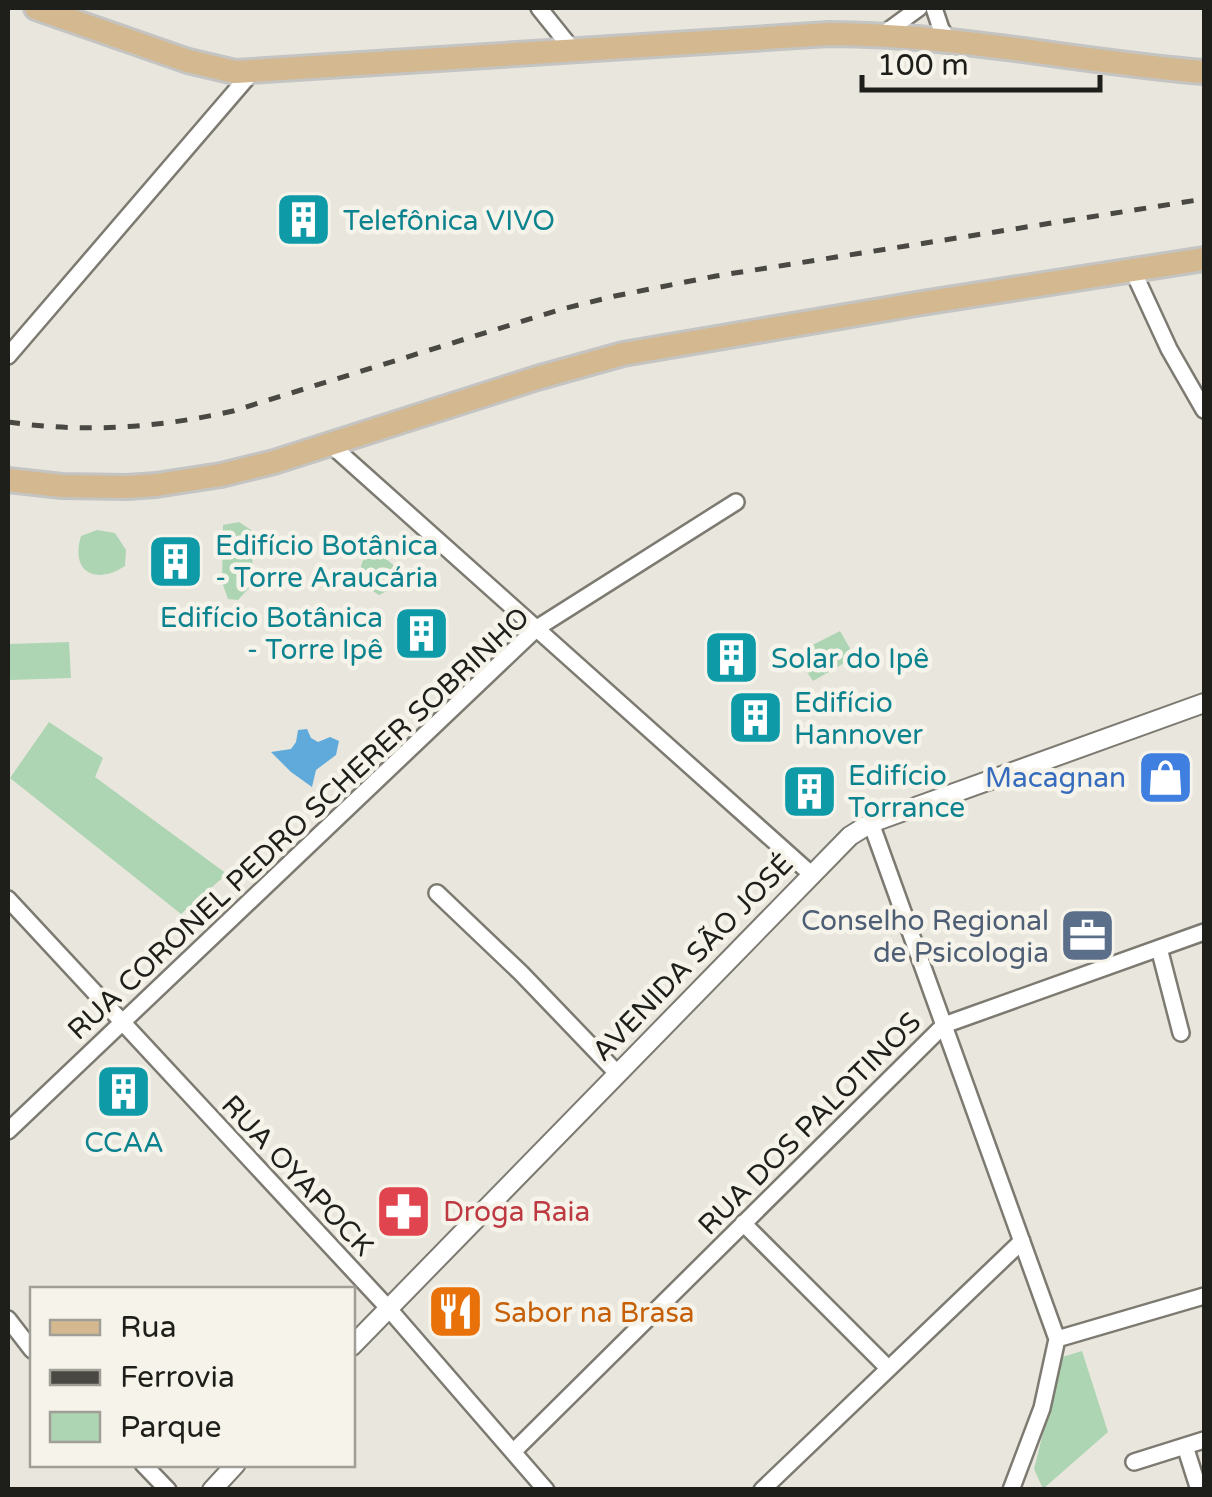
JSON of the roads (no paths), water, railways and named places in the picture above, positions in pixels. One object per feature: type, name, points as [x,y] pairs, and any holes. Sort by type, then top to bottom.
[{"type":"main road","points":[[36,8],[203,66],[235,72],[811,34],[881,35],[1202,68]]},
{"type":"main road","points":[[8,480],[94,487],[156,485],[222,475],[623,354],[1204,259]]},
{"type":"street","points":[[539,8],[572,49]]},
{"type":"street","points":[[881,35],[918,8]]},
{"type":"street","points":[[934,8],[950,42]]},
{"type":"street","points":[[8,356],[252,72]]},
{"type":"street","points":[[1133,271],[1204,410]]},
{"type":"street","points":[[330,444],[811,874]]},
{"type":"street","name":"RUA CORONEL PEDRO SCHERER SOBRINHO","points":[[8,1131],[536,628],[736,502]]},
{"type":"street","name":"AVENIDA SÃO JOSÉ","points":[[355,1343],[850,836],[871,823],[1204,703]]},
{"type":"street","points":[[871,823],[1057,1339],[1042,1408],[1010,1490]]},
{"type":"street","points":[[437,893],[617,1073]]},
{"type":"street","name":"RUA OYAPOCK","points":[[8,900],[388,1309],[546,1490]]},
{"type":"street","name":"RUA DOS PALOTINOS","points":[[513,1452],[944,1025],[1204,932]]},
{"type":"street","points":[[1158,948],[1181,1033]]},
{"type":"street","points":[[743,1222],[888,1368]]},
{"type":"street","points":[[762,1490],[1022,1240]]},
{"type":"street","points":[[1057,1339],[1204,1296]]},
{"type":"street","points":[[8,1318],[30,1347]]},
{"type":"street","points":[[1134,1462],[1204,1440]]},
{"type":"street","points":[[1185,1446],[1200,1490]]},
{"type":"street","points":[[146,1467],[168,1490]]},
{"type":"street","points":[[212,1490],[233,1467]]},
{"type":"water","points":[[307,729],[318,742],[330,737],[339,741],[336,755],[316,770],[312,787],[271,752],[291,749],[298,730]]},
{"type":"railway","points":[[8,422],[93,428],[205,417],[615,296],[716,276],[1204,199]]},
{"type":"place","name":"Telefônica VIVO","points":[[304,220]]},
{"type":"place","name":"Edifício Botânica - Torre Araucária","points":[[176,561]]},
{"type":"place","name":"Edifício Botânica - Torre Ipê","points":[[422,633]]},
{"type":"place","name":"Solar do Ipê","points":[[732,658]]},
{"type":"place","name":"Edifício Hannover","points":[[755,718]]},
{"type":"place","name":"Macagnan","points":[[1165,777]]},
{"type":"place","name":"Edifício Torrance","points":[[809,791]]},
{"type":"place","name":"Conselho Regional de Psicologia","points":[[1088,936]]},
{"type":"place","name":"CCAA","points":[[124,1091]]},
{"type":"place","name":"Droga Raia","points":[[404,1211]]},
{"type":"place","name":"Sabor na Brasa","points":[[455,1312]]}]
